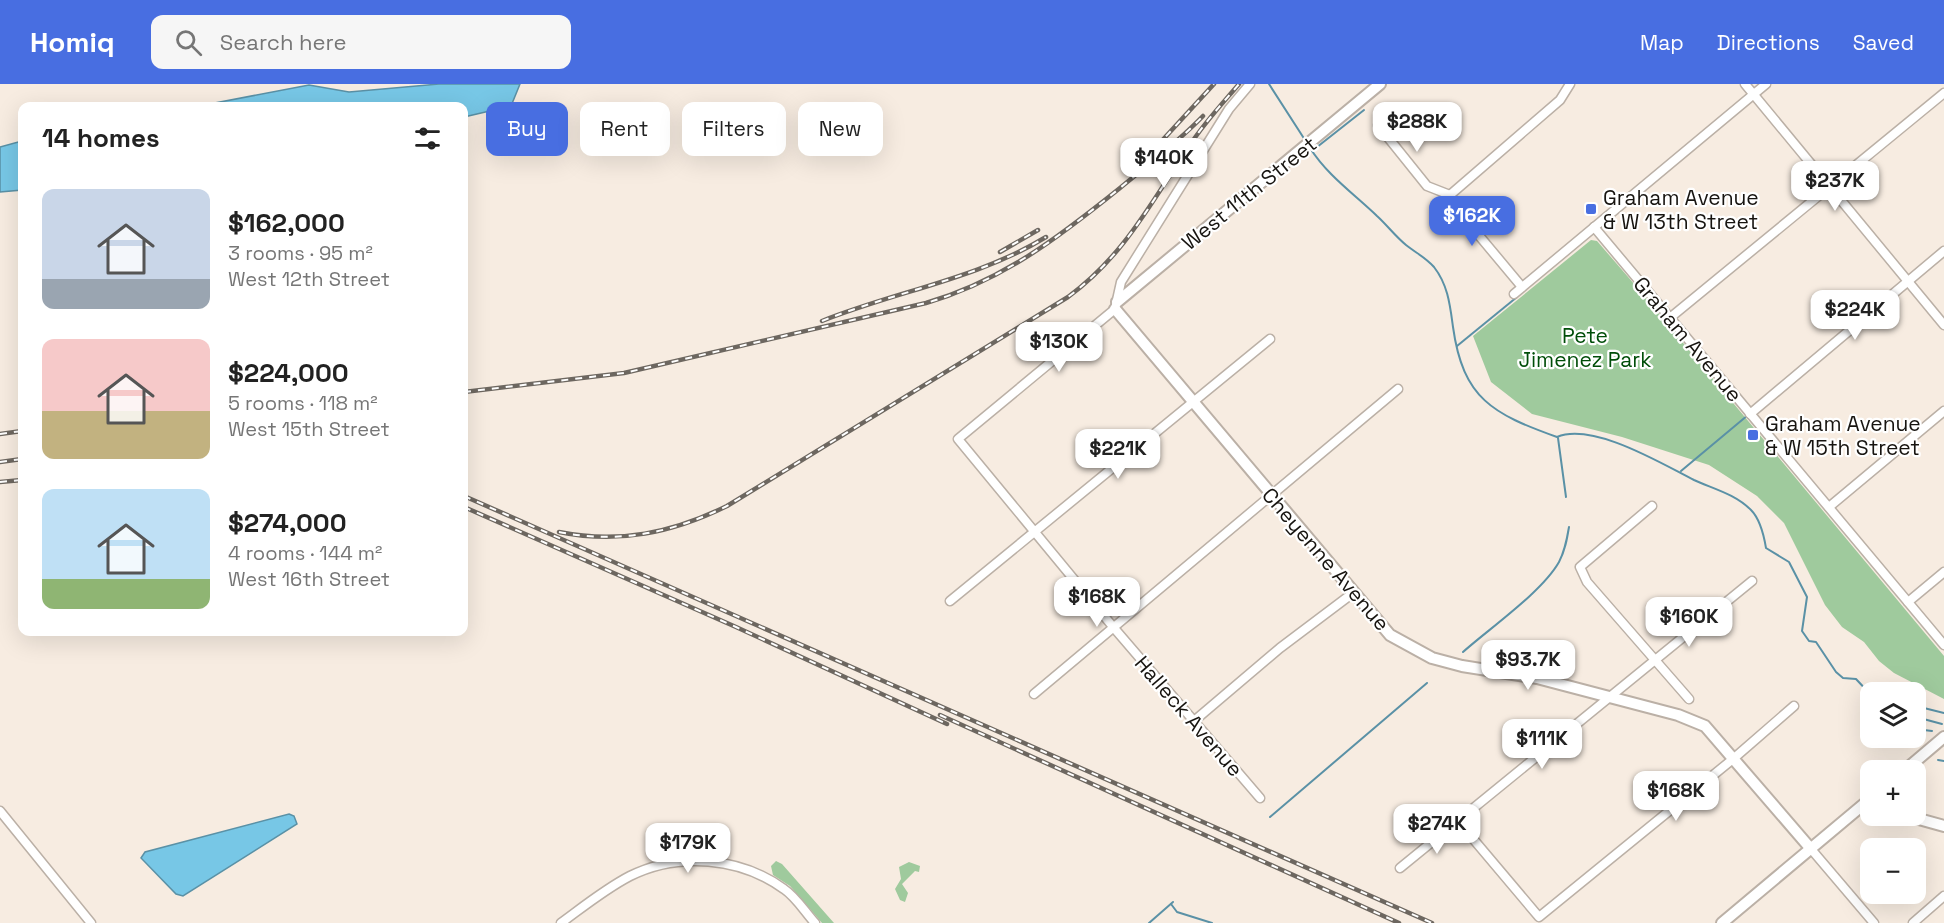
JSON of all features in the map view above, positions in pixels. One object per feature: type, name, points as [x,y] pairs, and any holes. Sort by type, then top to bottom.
[{"type":"street","points":[[1116,306],[1121,282],[1229,109],[1250,84]]},
{"type":"street","name":"West 11th Street","points":[[958,439],[1380,84]]},
{"type":"street","points":[[1450,195],[1560,100],[1570,84]]},
{"type":"street","points":[[1745,84],[1944,325]]},
{"type":"street","points":[[1514,294],[1766,84]]},
{"type":"street","points":[[1671,317],[1829,185],[1944,93]]},
{"type":"street","points":[[1378,125],[1427,186],[1450,195],[1456,208],[1522,287]]},
{"type":"street","name":"Graham Avenue","points":[[1594,227],[1944,645]]},
{"type":"street","points":[[1750,414],[1944,250]]},
{"type":"street","name":"Cheyenne Avenue","points":[[1116,306],[1271,497],[1390,635],[1432,658],[1462,666],[1537,678],[1678,715],[1705,726],[1811,849]]},
{"type":"street","points":[[950,601],[1270,339]]},
{"type":"street","points":[[1034,694],[1398,389]]},
{"type":"street","points":[[1829,507],[1944,411]]},
{"type":"street","name":"Halleck Avenue","points":[[958,439],[1114,628],[1260,798]]},
{"type":"street","points":[[1652,506],[1580,567],[1587,582],[1689,699]]},
{"type":"street","points":[[1908,602],[1944,572]]},
{"type":"street","points":[[1400,868],[1752,581]]},
{"type":"street","points":[[1194,721],[1280,648],[1353,593]]},
{"type":"street","points":[[1458,821],[1539,917],[1733,759],[1794,706]]},
{"type":"street","points":[[1917,760],[1944,737]]},
{"type":"street","points":[[1722,923],[1860,808]]},
{"type":"street","points":[[0,811],[91,923]]},
{"type":"street","points":[[1926,816],[1941,825]]},
{"type":"street","points":[[1926,821],[1941,825]]},
{"type":"street","points":[[1811,849],[1874,923]]},
{"type":"street","points":[[561,923],[631,876],[665,864],[697,861],[731,865],[760,875],[787,891],[815,923]]},
{"type":"street","points":[[1912,923],[1944,896]]},
{"type":"green space","name":"Pete Jimenez Park","points":[[1591,240],[1597,241],[1944,656],[1944,699],[1926,690],[1926,682],[1911,682],[1894,673],[1879,661],[1864,642],[1842,627],[1825,605],[1784,523],[1757,496],[1709,465],[1622,437],[1532,414],[1491,382],[1473,336]]},
{"type":"green space","points":[[776,861],[782,864],[834,923],[822,923],[790,886],[773,875],[771,866]]},
{"type":"green space","points":[[909,862],[920,866],[919,872],[915,871],[902,884],[908,893],[905,902],[900,900],[895,889],[901,879],[899,867]]},
{"type":"water","points":[[439,84],[520,84],[513,102],[486,102],[486,112],[468,116],[468,102],[220,102],[309,85],[349,92]]},
{"type":"water","points":[[18,142],[18,190],[0,192],[0,147]]},
{"type":"water","points":[[289,814],[294,816],[297,824],[183,896],[176,894],[141,858],[145,852]]},
{"type":"waterway","points":[[1269,84],[1305,140]]},
{"type":"waterway","points":[[1312,151],[1364,110]]},
{"type":"waterway","points":[[1310,148],[1333,176],[1381,219],[1402,242],[1427,260],[1439,274],[1448,296],[1464,371],[1473,387],[1485,400],[1515,420],[1557,437],[1572,434],[1589,435],[1627,447],[1745,504],[1757,518],[1766,548],[1789,562],[1807,597],[1802,631],[1809,641],[1816,642],[1836,672],[1843,678],[1856,679],[1860,683]]},
{"type":"waterway","points":[[1457,346],[1517,297]]},
{"type":"waterway","points":[[1681,471],[1748,415]]},
{"type":"waterway","points":[[1558,438],[1566,497]]},
{"type":"waterway","points":[[1463,652],[1541,585],[1563,554],[1569,527]]},
{"type":"waterway","points":[[1270,817],[1427,683]]},
{"type":"waterway","points":[[1926,708],[1944,713]]},
{"type":"waterway","points":[[1926,720],[1942,724]]},
{"type":"waterway","points":[[1926,730],[1932,731]]},
{"type":"waterway","points":[[1938,760],[1944,761]]},
{"type":"waterway","points":[[1149,923],[1173,902]]},
{"type":"waterway","points":[[1171,904],[1177,912],[1212,923]]},
{"type":"railway","points":[[1147,157],[1214,84]]},
{"type":"railway","points":[[559,532],[603,537],[645,534],[686,523],[727,506],[1068,297],[1106,264],[1136,227],[1195,137],[1239,84]]},
{"type":"railway","points":[[468,392],[624,373],[926,303],[954,294],[1005,270],[1052,240],[1152,162],[1203,116]]},
{"type":"railway","points":[[1000,252],[1038,230]]},
{"type":"railway","points":[[822,321],[992,264],[1046,237]]},
{"type":"railway","points":[[0,434],[18,432]]},
{"type":"railway","points":[[0,462],[18,460]]},
{"type":"railway","points":[[0,482],[18,480]]},
{"type":"railway","points":[[468,498],[1432,923]]},
{"type":"railway","points":[[468,509],[736,627],[947,724]]},
{"type":"railway","points":[[940,715],[1399,923]]},
{"type":"place","name":"Graham Avenue & W 13th Street","points":[[1591,209]]},
{"type":"place","name":"Graham Avenue & W 15th Street","points":[[1753,435]]}]
